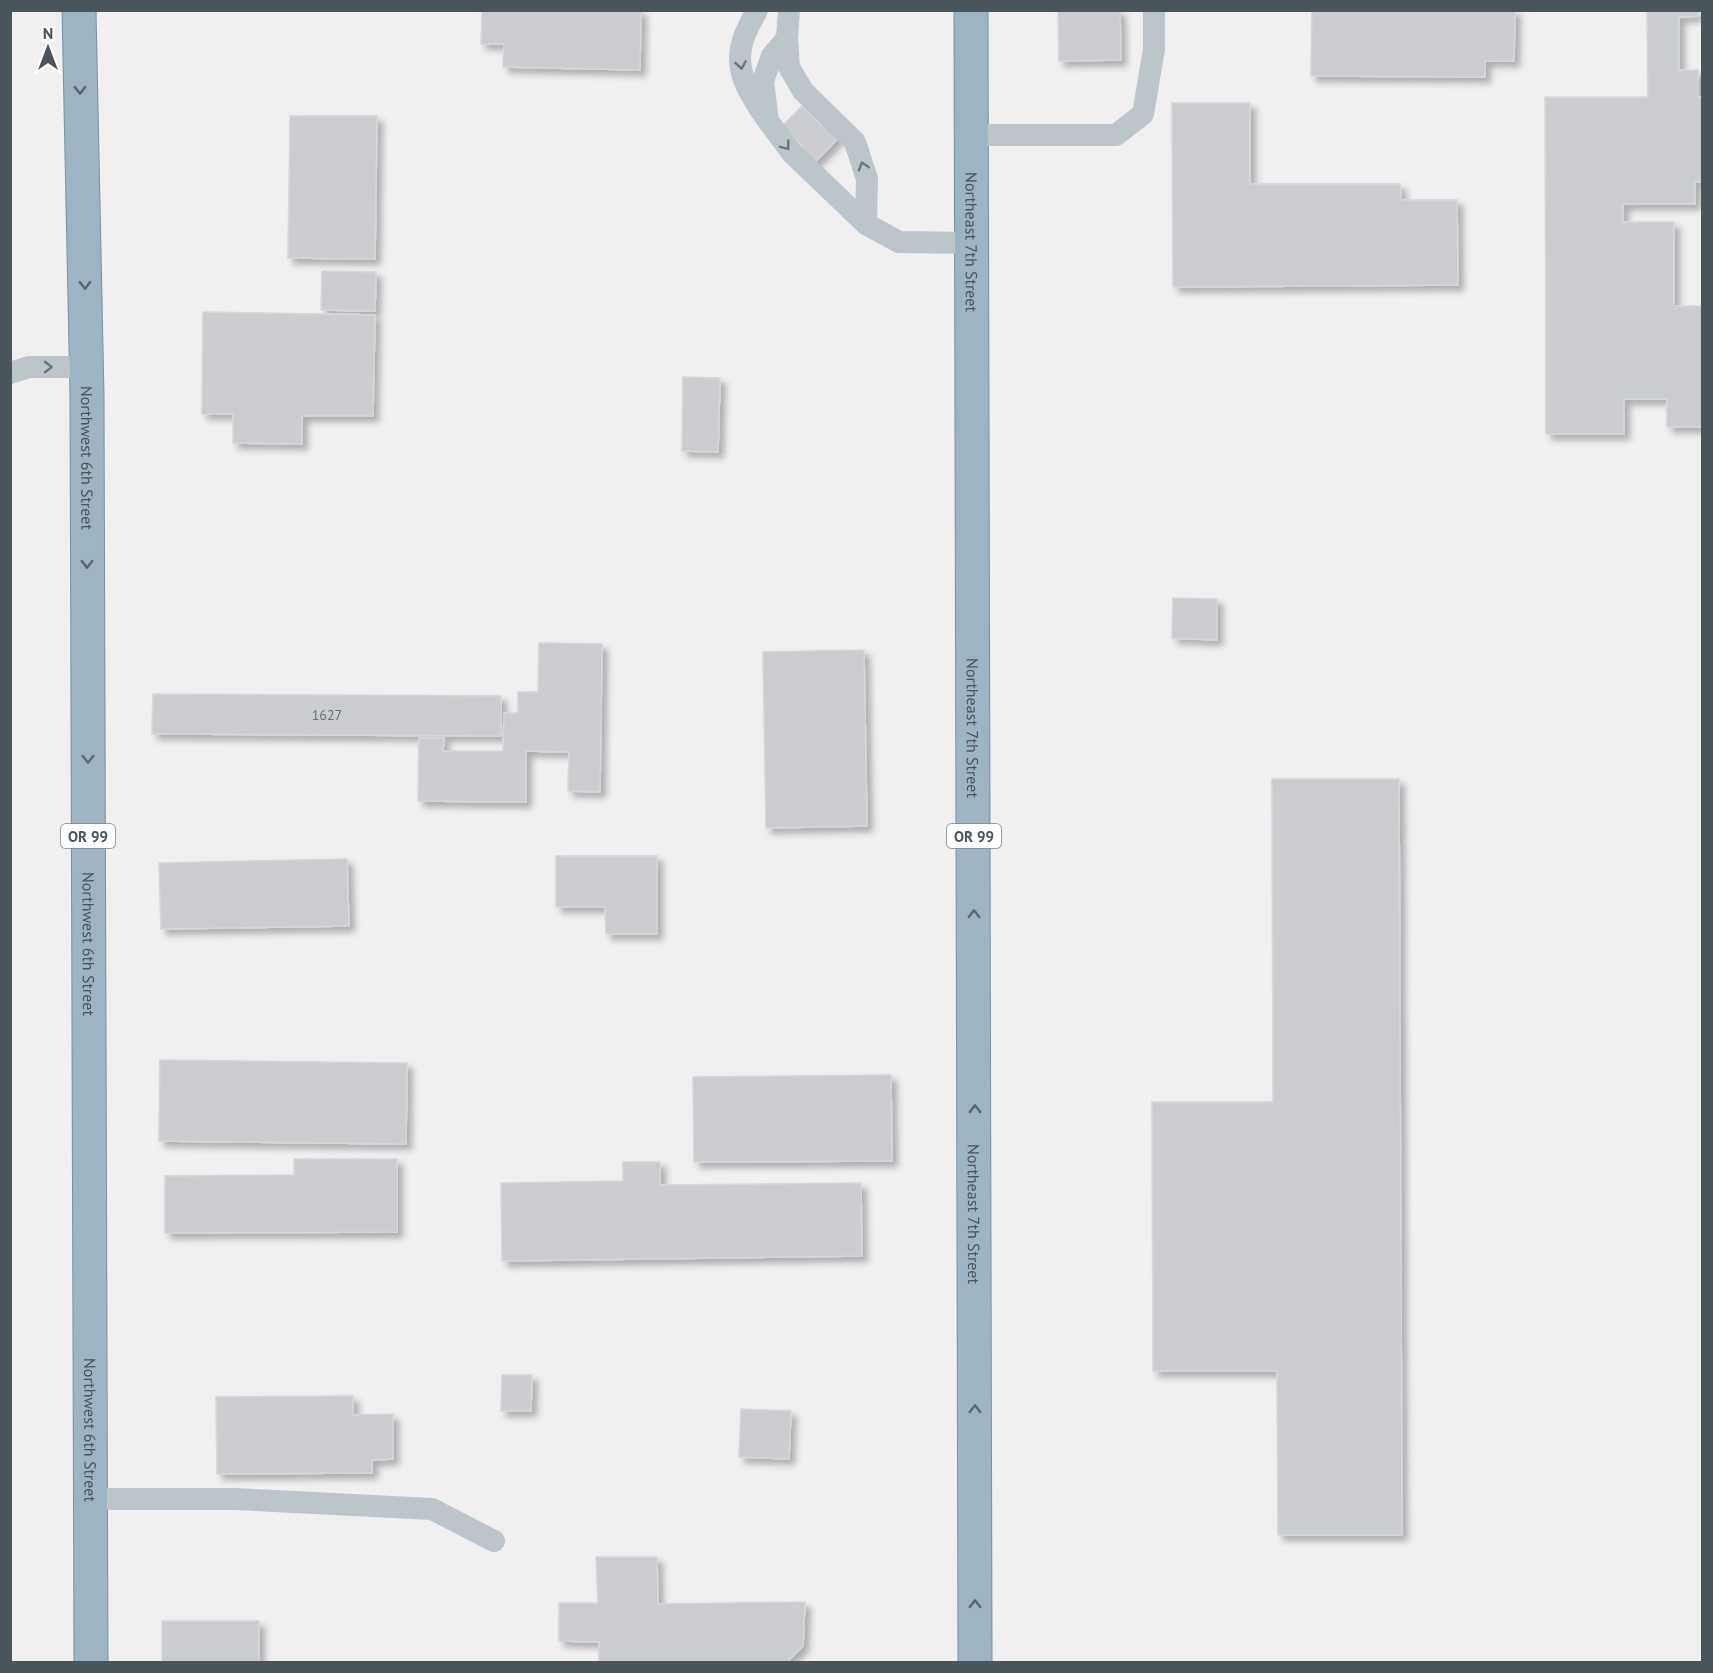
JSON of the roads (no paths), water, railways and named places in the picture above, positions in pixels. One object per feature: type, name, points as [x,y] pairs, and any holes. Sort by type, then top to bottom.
[{"type":"highway","name":"Northwest 6th Street","points":[[79,10],[86,367],[91,1662]]},
{"type":"highway","name":"Northeast 7th Street","points":[[971,10],[975,1662]]},
{"type":"lane","points":[[757,10],[743,39],[739,59],[747,92],[792,153],[866,224],[899,242],[972,243]]},
{"type":"lane","points":[[789,10],[789,67],[802,91],[855,142],[867,178],[866,224]]},
{"type":"lane","points":[[972,135],[1116,135],[1143,114],[1154,50],[1154,10]]},
{"type":"lane","points":[[768,121],[763,81],[772,57],[788,38]]},
{"type":"lane","points":[[10,373],[29,367],[86,367]]},
{"type":"lane","points":[[91,1499],[235,1499],[432,1509],[494,1540]]}]
